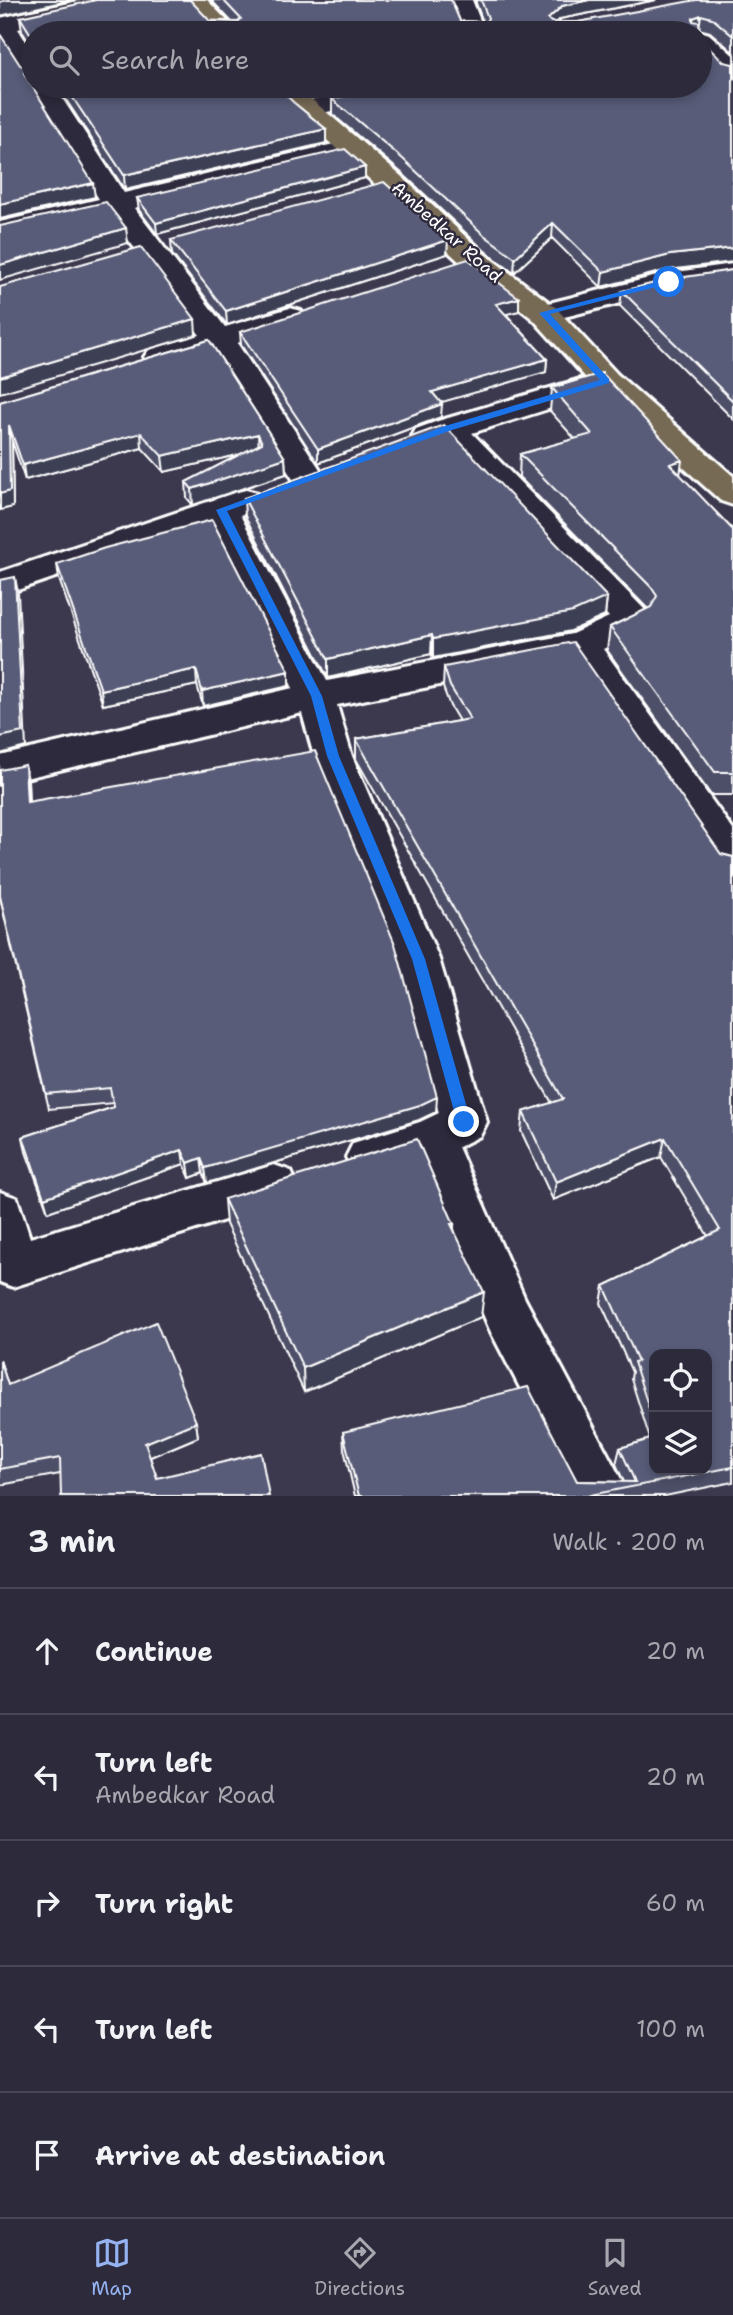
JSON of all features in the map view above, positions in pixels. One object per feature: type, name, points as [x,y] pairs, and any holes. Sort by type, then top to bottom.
[{"type":"main road","points":[[193,0],[215,21]]},
{"type":"main road","name":"Ambedkar Road","points":[[294,98],[351,148],[378,186],[458,263],[544,313],[606,381],[733,494]]},
{"type":"street","points":[[21,55],[1,25],[116,0]]},
{"type":"street","points":[[460,0],[468,21]]},
{"type":"street","points":[[712,50],[733,69]]},
{"type":"street","points":[[0,584],[300,483],[219,340],[116,203],[49,98]]},
{"type":"street","points":[[305,109],[353,98]]},
{"type":"street","points":[[0,231],[351,148]]},
{"type":"street","points":[[544,313],[669,282],[733,273]]},
{"type":"street","points":[[129,367],[312,310]]},
{"type":"street","points":[[398,447],[449,428],[606,381]]},
{"type":"street","points":[[0,769],[316,696],[581,645],[633,620],[449,428]]},
{"type":"street","points":[[0,1213],[13,1265],[431,1138],[464,1122],[418,959],[333,756],[316,696],[221,510]]},
{"type":"street","points":[[581,645],[733,861]]},
{"type":"street","points":[[431,1138],[507,1314],[604,1496]]},
{"type":"building","points":[[96,0],[190,0],[210,21],[22,21],[20,17]]},
{"type":"building","points":[[223,0],[451,0],[460,21],[239,21],[241,19]]},
{"type":"building","points":[[481,0],[589,0],[562,6],[548,19],[550,21],[486,21],[488,18]]},
{"type":"building","points":[[696,0],[733,0],[733,36],[712,18],[701,15],[693,18],[693,21],[583,21]]},
{"type":"building","points":[[0,34],[21,65],[21,98],[40,98],[93,183],[0,204]]},
{"type":"building","points":[[712,51],[724,62],[733,64],[733,248],[670,255],[603,272],[553,223],[515,258],[484,235],[403,159],[332,99],[712,98]]},
{"type":"building","points":[[73,98],[289,98],[326,129],[124,175]]},
{"type":"building","points":[[345,149],[365,167],[156,223],[137,198]]},
{"type":"building","points":[[384,182],[448,240],[226,311],[171,240]]},
{"type":"building","points":[[106,202],[126,228],[0,265],[0,226]]},
{"type":"building","points":[[141,247],[195,319],[0,377],[0,287]]},
{"type":"building","points":[[468,259],[519,298],[496,304],[547,359],[432,392],[442,404],[318,449],[240,332]]},
{"type":"building","points":[[733,270],[733,401],[622,291],[671,279]]},
{"type":"building","points":[[209,340],[285,458],[192,489],[186,482],[262,443],[258,434],[162,456],[141,433],[23,465],[9,425],[10,491],[0,494],[0,402]]},
{"type":"building","points":[[602,373],[682,460],[670,464],[733,530],[733,772],[715,772],[610,627],[651,607],[657,596],[651,587],[520,454],[592,434],[552,388]]},
{"type":"building","points":[[444,425],[607,597],[573,612],[433,639],[432,635],[328,659],[244,498]]},
{"type":"building","points":[[212,520],[289,671],[202,691],[196,669],[101,690],[57,564],[105,548]]},
{"type":"building","points":[[15,577],[23,732],[0,737],[0,580]]},
{"type":"building","points":[[573,642],[721,854],[733,857],[733,1467],[712,1471],[712,1349],[649,1349],[649,1408],[634,1362],[638,1361],[604,1286],[720,1230],[665,1138],[556,1182],[523,1112],[563,1099],[356,739],[470,719],[450,686],[444,667]]},
{"type":"building","points":[[315,751],[395,944],[437,1097],[420,1105],[205,1168],[201,1158],[188,1163],[182,1150],[44,1198],[23,1137],[114,1107],[110,1088],[46,1094],[0,896],[0,770],[25,765],[27,802]]},
{"type":"building","points":[[417,1139],[454,1224],[451,1224],[484,1292],[303,1368],[224,1199]]},
{"type":"building","points":[[156,1322],[196,1422],[145,1443],[157,1478],[261,1453],[269,1496],[61,1496],[60,1458],[0,1469],[0,1360],[8,1385]]},
{"type":"building","points":[[528,1387],[577,1481],[635,1482],[620,1448],[649,1439],[649,1475],[692,1475],[591,1496],[359,1496],[343,1432]]},
{"type":"route","points":[[464,1122],[418,959],[333,756],[316,696],[221,510],[449,428],[606,381],[544,313],[669,282]]}]
